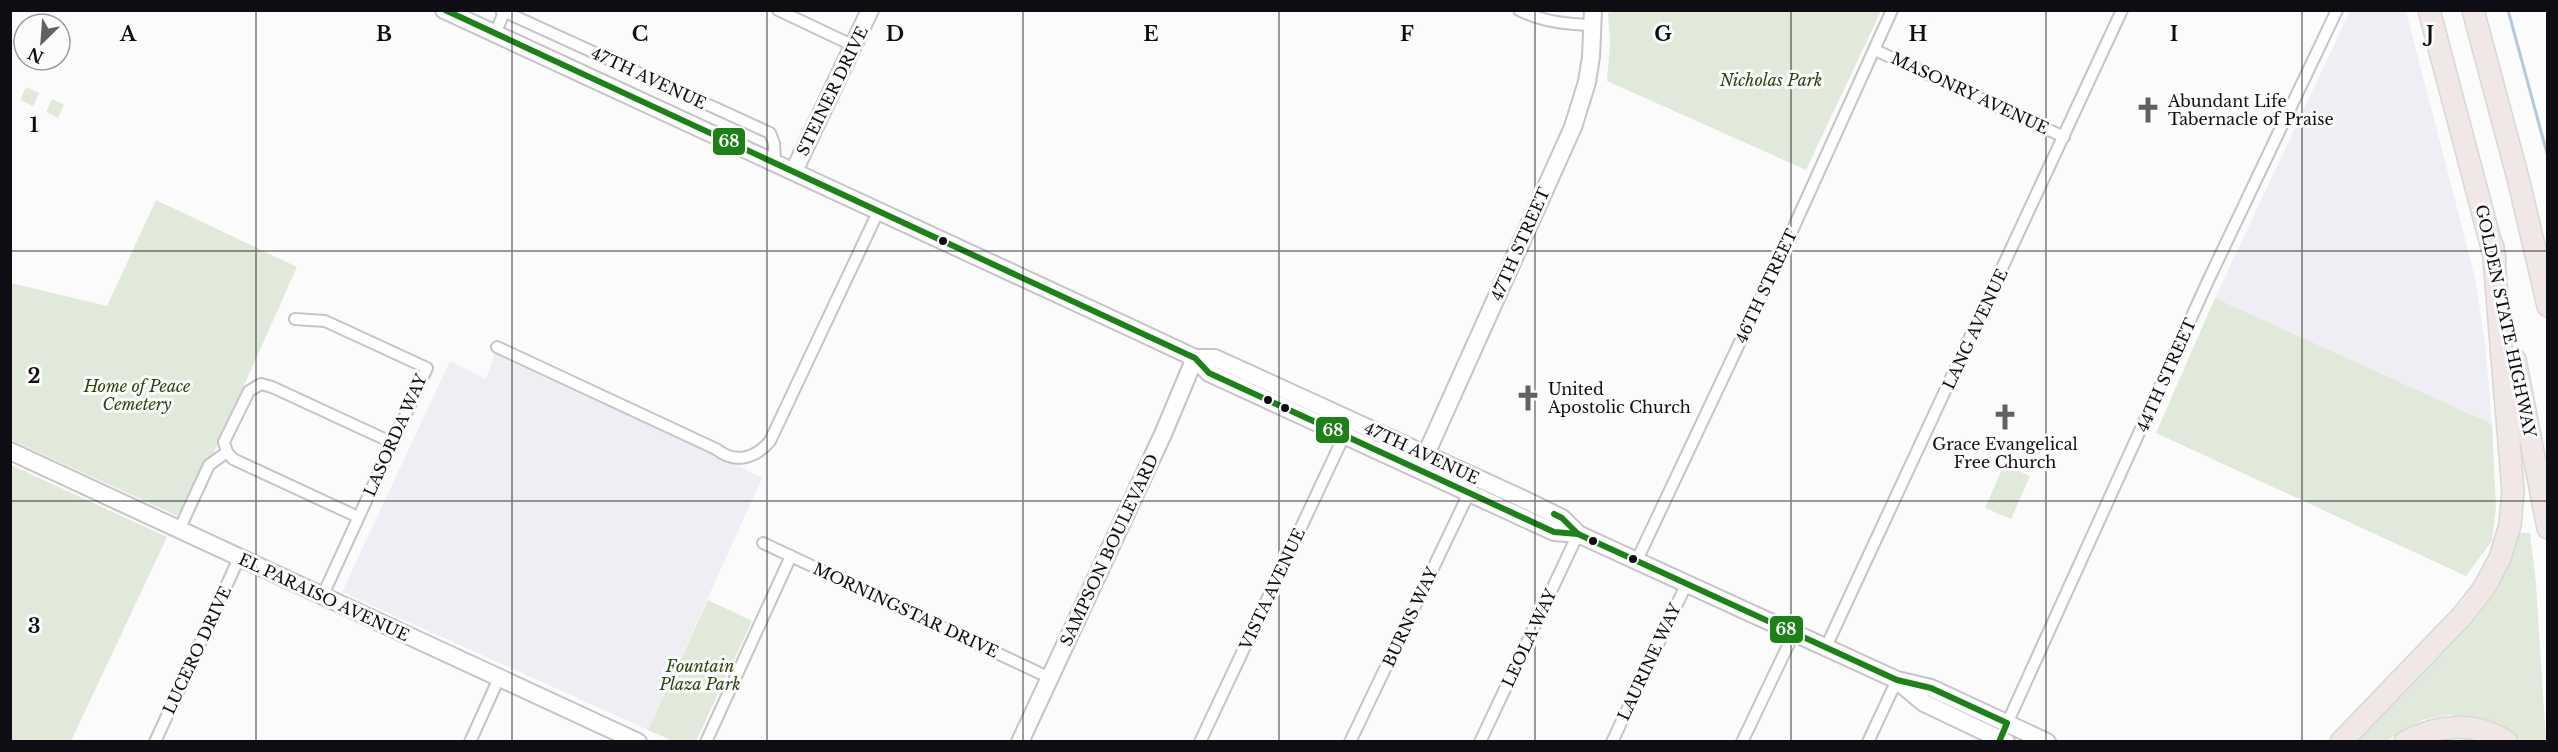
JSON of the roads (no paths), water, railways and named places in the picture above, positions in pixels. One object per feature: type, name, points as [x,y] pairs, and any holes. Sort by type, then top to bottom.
[{"type":"highway","name":"GOLDEN STATE HIGHWAY","points":[[2429,10],[2493,247],[2547,528]]},
{"type":"highway","points":[[2473,10],[2519,182],[2547,306]]},
{"type":"highway","points":[[2341,741],[2463,615],[2484,588],[2500,558],[2510,525],[2513,491],[2493,247]]},
{"type":"highway","points":[[2405,741],[2426,732],[2459,726],[2482,729],[2507,741]]},
{"type":"main road","name":"47TH AVENUE","points":[[444,10],[1195,358],[1209,373],[1344,436],[1554,532],[1578,534],[1687,582],[1897,680],[1924,703],[2003,736],[2047,741]]},
{"type":"main road","name":"STEINER DRIVE","points":[[794,171],[870,10]]},
{"type":"main road","name":"47TH STREET","points":[[1419,470],[1573,127],[1587,82],[1591,57],[1592,18]]},
{"type":"main road","name":"47TH AVENUE","points":[[1195,358],[1215,358],[1426,454],[1562,518],[1578,534]]},
{"type":"main road","name":"SAMPSON BOULEVARD","points":[[1020,741],[1166,426],[1195,358]]},
{"type":"main road","name":"EL PARAISO AVENUE","points":[[10,451],[638,741]]},
{"type":"main road","points":[[1469,493],[1481,489],[1537,515],[1562,518]]},
{"type":"street","points":[[778,10],[854,46]]},
{"type":"street","points":[[1519,10],[1553,22],[1592,18]]},
{"type":"street","name":"46TH STREET","points":[[1637,560],[1892,10]]},
{"type":"street","name":"LANG AVENUE","points":[[1826,647],[2122,10]]},
{"type":"street","name":"44TH STREET","points":[[2003,736],[2207,283],[2337,10]]},
{"type":"street","points":[[495,34],[504,11]]},
{"type":"street","name":"47TH AVENUE","points":[[504,11],[770,133],[774,143],[775,162]]},
{"type":"street","name":"MASONRY AVENUE","points":[[1875,50],[2064,137]]},
{"type":"street","points":[[497,347],[729,456],[750,457],[763,450],[770,441],[879,210]]},
{"type":"street","name":"LASORDA WAY","points":[[295,319],[325,321],[427,369],[322,597]]},
{"type":"street","points":[[358,517],[233,459],[227,452],[224,442],[249,391],[261,384],[393,443]]},
{"type":"street","name":"VISTA AVENUE","points":[[1200,741],[1344,436]]},
{"type":"street","points":[[179,530],[208,465],[227,452]]},
{"type":"street","name":"BURNS WAY","points":[[1350,741],[1469,493]]},
{"type":"street","name":"LEOLA WAY","points":[[1480,741],[1578,534]]},
{"type":"street","name":"MORNINGSTAR DRIVE","points":[[763,543],[1050,678]]},
{"type":"street","points":[[706,741],[791,556]]},
{"type":"street","name":"LUCERO DRIVE","points":[[155,741],[239,558]]},
{"type":"street","name":"LAURINE WAY","points":[[1611,741],[1687,582]]},
{"type":"street","points":[[1742,741],[1794,633]]},
{"type":"street","points":[[470,741],[499,678]]},
{"type":"street","points":[[1868,741],[1897,680]]},
{"type":"waterway","points":[[2508,10],[2548,157]]},
{"type":"place","name":"Abundant Life Tabernacle of Praise","points":[[2148,110]]},
{"type":"place","name":"United Apostolic Church","points":[[1528,398]]},
{"type":"place","name":"Grace Evangelical Free Church","points":[[2005,417]]},
{"type":"park label","name":"Nicholas Park","points":[[1771,80]]},
{"type":"park label","name":"Home of Peace Cemetery","points":[[137,395]]},
{"type":"park label","name":"Fountain Plaza Park","points":[[700,675]]}]
